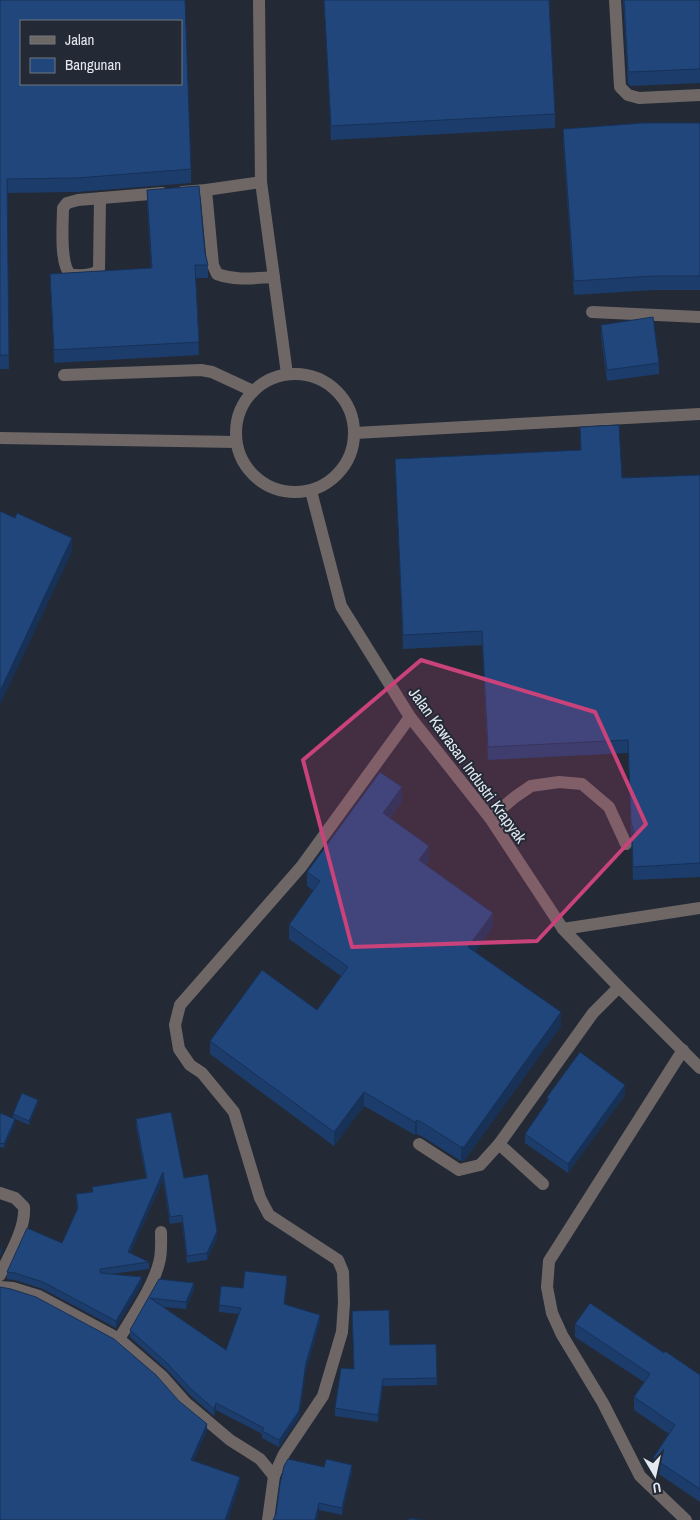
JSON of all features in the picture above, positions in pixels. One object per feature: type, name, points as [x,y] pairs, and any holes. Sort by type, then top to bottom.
[{"type":"street","points":[[259,0],[262,182],[287,374]]},
{"type":"street","points":[[615,0],[620,87],[623,92],[639,98],[700,96]]},
{"type":"street","points":[[100,198],[99,269],[92,274],[71,275],[67,272],[63,250],[63,208],[67,203],[78,200],[100,198],[206,190],[262,182]]},
{"type":"street","points":[[206,190],[213,265],[218,274],[227,278],[274,277]]},
{"type":"street","points":[[592,312],[700,317]]},
{"type":"street","points":[[64,375],[201,370],[212,372],[253,390]]},
{"type":"street","points":[[287,374],[308,375],[326,382],[341,396],[352,413],[355,433],[352,452],[342,469],[328,483],[311,491],[291,493],[271,488],[254,478],[242,461],[236,442],[236,424],[242,406],[253,390],[269,380],[287,374]]},
{"type":"street","points":[[355,433],[700,414]]},
{"type":"street","points":[[0,438],[236,442]]},
{"type":"street","name":"Jalan Kawasan Industri Krapyak","points":[[311,491],[341,606],[410,717],[490,818],[563,929],[700,1068]]},
{"type":"street","points":[[268,1520],[274,1476],[284,1454],[323,1396],[342,1332],[344,1303],[343,1272],[338,1260],[269,1215],[260,1198],[234,1112],[202,1073],[190,1065],[179,1049],[174,1025],[180,1005],[301,867],[410,717]]},
{"type":"street","points":[[490,818],[531,786],[559,782],[582,784],[609,807],[626,844]]},
{"type":"street","points":[[563,929],[700,908]]},
{"type":"street","points":[[419,1144],[459,1170],[480,1165],[499,1144],[592,1013],[619,987]]},
{"type":"street","points":[[683,1050],[549,1261],[547,1287],[552,1313],[562,1335],[603,1404],[640,1476],[686,1520]]},
{"type":"street","points":[[499,1144],[543,1184]]},
{"type":"street","points":[[0,1193],[14,1198],[24,1207],[25,1213],[0,1275]]},
{"type":"street","points":[[119,1339],[148,1290],[159,1264],[161,1232]]},
{"type":"street","points":[[0,1287],[14,1288],[39,1296],[119,1339],[162,1376],[184,1402],[230,1440],[260,1460],[274,1476]]},
{"type":"highlighted area","points":[[421,660],[595,712],[646,824],[537,941],[352,947],[303,760]]},
{"type":"building","points":[[0,0],[185,0],[191,169],[77,178],[7,179],[9,355],[0,355]]},
{"type":"building","points":[[324,0],[549,0],[555,114],[331,126]]},
{"type":"building","points":[[624,0],[700,0],[700,69],[630,72],[628,70]]},
{"type":"building","points":[[643,123],[700,123],[700,276],[653,276],[574,281],[563,129]]},
{"type":"building","points":[[199,186],[205,253],[208,265],[195,265],[199,342],[54,350],[50,274],[152,268],[147,190]]},
{"type":"building","points":[[653,317],[659,363],[607,370],[601,325]]},
{"type":"building","points":[[619,425],[622,478],[700,475],[700,863],[633,867],[632,836],[634,831],[631,822],[628,740],[488,747],[482,631],[403,635],[395,459],[581,450],[580,427]]},
{"type":"building","points":[[0,511],[15,518],[17,513],[72,538],[0,691]]},
{"type":"building","points":[[380,772],[402,787],[383,813],[429,846],[419,860],[493,913],[468,947],[561,1012],[464,1147],[461,1147],[423,1123],[417,1120],[415,1122],[364,1092],[334,1132],[210,1041],[262,970],[317,1010],[348,967],[289,925],[320,881],[307,872]]},
{"type":"building","points":[[580,1052],[625,1085],[568,1164],[525,1134],[549,1099],[547,1097]]},
{"type":"building","points":[[22,1093],[38,1100],[29,1121],[13,1114]]},
{"type":"building","points":[[171,1112],[184,1178],[208,1174],[217,1231],[207,1253],[187,1256],[182,1215],[170,1217],[163,1172],[128,1252],[149,1262],[100,1269],[100,1273],[142,1277],[116,1321],[43,1282],[7,1272],[27,1228],[62,1243],[78,1208],[76,1194],[93,1192],[92,1187],[147,1178],[136,1119]]},
{"type":"building","points":[[0,1113],[15,1119],[4,1144],[0,1143]]},
{"type":"building","points":[[245,1271],[287,1276],[284,1304],[320,1315],[306,1363],[299,1411],[279,1440],[262,1431],[264,1428],[216,1403],[214,1409],[130,1330],[159,1279],[194,1283],[186,1302],[150,1298],[226,1350],[241,1308],[219,1305],[221,1286],[243,1288]]},
{"type":"building","points":[[0,1287],[36,1297],[114,1339],[156,1375],[179,1401],[207,1424],[191,1460],[240,1477],[225,1520],[0,1520]]},
{"type":"building","points":[[590,1303],[700,1375],[700,1489],[653,1458],[675,1425],[634,1397],[650,1374],[575,1324]]},
{"type":"building","points":[[389,1310],[390,1345],[436,1344],[437,1378],[383,1379],[378,1415],[335,1408],[341,1368],[354,1369],[352,1311]]},
{"type":"building","points":[[288,1459],[324,1467],[326,1459],[352,1465],[342,1508],[319,1503],[315,1520],[273,1520],[276,1514],[284,1466]]}]
